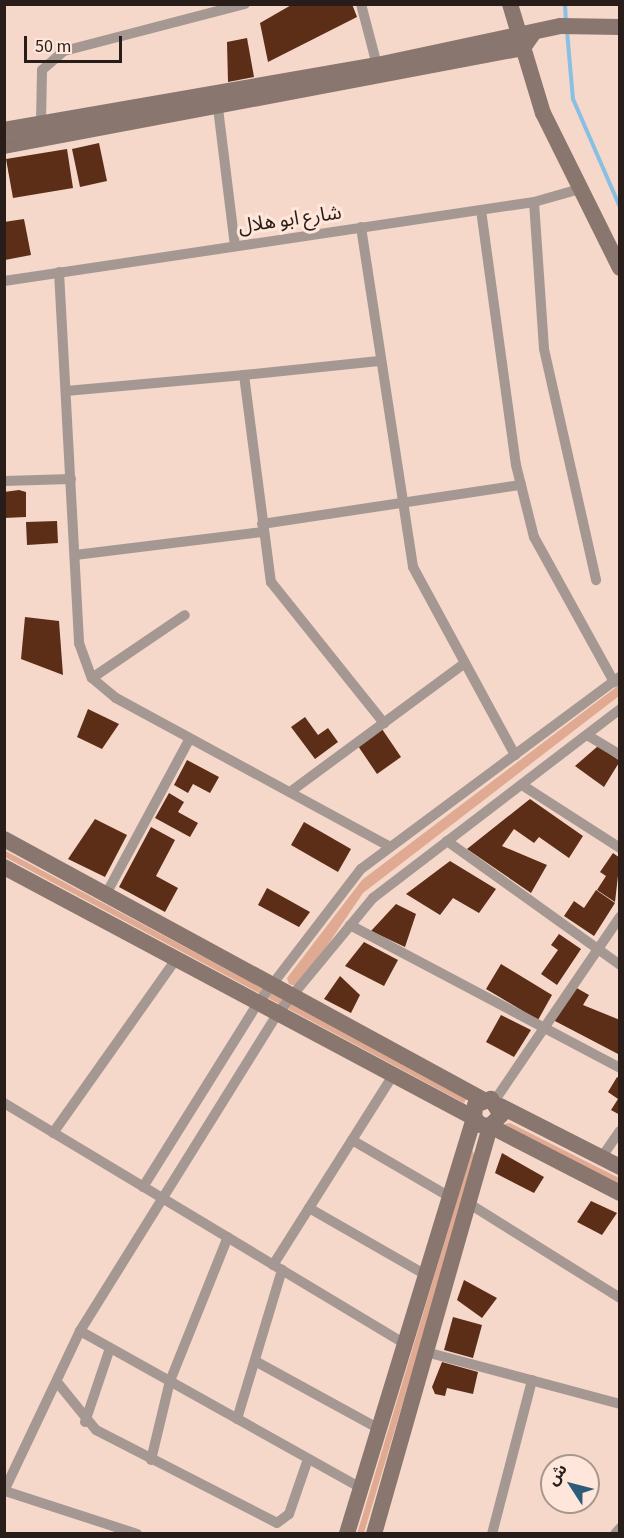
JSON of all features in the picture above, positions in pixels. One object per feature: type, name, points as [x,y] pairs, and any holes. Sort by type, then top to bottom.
[{"type":"main road","points":[[510,4],[524,40],[543,113],[620,268]]},
{"type":"main road","points":[[4,146],[218,108],[524,40],[561,26],[620,27]]},
{"type":"main road","points":[[4,130],[524,40]]},
{"type":"main road","points":[[4,839],[271,985],[620,1167]]},
{"type":"main road","points":[[4,867],[277,1014],[620,1193]]},
{"type":"main road","points":[[347,1533],[474,1118],[473,1109],[492,1102]]},
{"type":"main road","points":[[374,1533],[490,1126],[500,1119],[492,1102]]},
{"type":"street","points":[[41,123],[42,70],[64,51],[245,4]]},
{"type":"street","points":[[361,4],[377,65]]},
{"type":"street","points":[[218,108],[235,246]]},
{"type":"street","name":"شارع ابو هلال","points":[[4,280],[534,202],[580,189]]},
{"type":"street","points":[[534,202],[544,349],[596,580]]},
{"type":"street","points":[[143,1187],[258,1003],[351,879],[390,847],[616,679],[534,537],[521,485],[481,210]]},
{"type":"street","points":[[361,227],[379,361],[413,567],[515,755]]},
{"type":"street","points":[[59,272],[80,643],[92,678],[116,698],[390,847]]},
{"type":"street","points":[[66,391],[379,361]]},
{"type":"street","points":[[244,375],[271,582],[384,723]]},
{"type":"street","points":[[4,481],[71,479]]},
{"type":"street","points":[[75,555],[263,528],[402,503],[521,485]]},
{"type":"street","points":[[92,678],[184,615]]},
{"type":"street","points":[[290,792],[465,663]]},
{"type":"street","points":[[137,1533],[5,1491],[80,1331],[277,1014],[373,898],[620,710]]},
{"type":"street","points":[[587,735],[620,755]]},
{"type":"street","points":[[105,896],[190,738]]},
{"type":"street","points":[[522,785],[620,848]]},
{"type":"street","points":[[447,841],[620,965]]},
{"type":"street","points":[[492,1102],[620,917]]},
{"type":"street","points":[[350,925],[620,1068]]},
{"type":"street","points":[[53,1133],[176,959]]},
{"type":"street","points":[[237,1419],[255,1360],[278,1268],[309,1208],[393,1075]]},
{"type":"street","points":[[4,1103],[405,1344]]},
{"type":"street","points":[[601,1158],[620,1131]]},
{"type":"street","points":[[352,1140],[450,1197]]},
{"type":"street","points":[[468,1203],[620,1298]]},
{"type":"street","points":[[309,1208],[426,1275]]},
{"type":"street","points":[[151,1460],[170,1381],[228,1237]]},
{"type":"street","points":[[80,1331],[361,1488]]},
{"type":"street","points":[[85,1422],[110,1348]]},
{"type":"street","points":[[426,1352],[620,1404]]},
{"type":"street","points":[[255,1360],[379,1429]]},
{"type":"street","points":[[492,1533],[532,1380]]},
{"type":"street","points":[[57,1382],[85,1422],[151,1460],[277,1523],[289,1514],[309,1459]]},
{"type":"street","points":[[615,1533],[620,1528]]},
{"type":"shaded area","points":[[619,685],[619,696],[363,893],[299,987],[289,984],[287,978],[362,880]]},
{"type":"shaded area","points":[[4,850],[467,1098],[464,1103],[5,857]]},
{"type":"shaded area","points":[[510,1123],[619,1178],[619,1186],[504,1124]]},
{"type":"shaded area","points":[[472,1150],[476,1158],[364,1533],[357,1534]]},
{"type":"building","points":[[293,4],[352,4],[357,17],[268,62],[260,23]]},
{"type":"building","points":[[247,38],[254,77],[228,82],[227,42]]},
{"type":"building","points":[[99,143],[107,181],[80,187],[72,149]]},
{"type":"building","points":[[67,149],[73,188],[13,198],[6,159]]},
{"type":"building","points":[[24,219],[31,255],[5,260],[4,222]]},
{"type":"building","points":[[19,490],[26,492],[26,517],[4,518],[4,492]]},
{"type":"building","points":[[57,521],[58,543],[27,545],[26,522]]},
{"type":"building","points":[[25,617],[59,621],[63,675],[21,659]]},
{"type":"building","points":[[88,709],[119,724],[102,749],[77,737]]},
{"type":"building","points":[[305,717],[318,735],[328,728],[338,742],[315,759],[291,727]]},
{"type":"building","points":[[382,729],[401,757],[377,774],[358,746]]},
{"type":"building","points":[[598,746],[620,761],[604,787],[575,766]]},
{"type":"building","points":[[187,760],[219,777],[210,793],[193,784],[188,793],[174,785]]},
{"type":"building","points":[[169,793],[184,802],[178,812],[198,823],[190,837],[155,818]]},
{"type":"building","points":[[530,799],[583,836],[569,858],[539,837],[534,843],[514,829],[502,846],[547,865],[531,893],[467,849]]},
{"type":"building","points":[[95,819],[127,835],[105,877],[68,859]]},
{"type":"building","points":[[304,822],[351,849],[338,872],[291,845]]},
{"type":"building","points":[[151,827],[175,840],[156,876],[178,888],[165,912],[119,887]]},
{"type":"building","points":[[613,853],[620,858],[615,902],[597,890],[606,876],[600,872]]},
{"type":"building","points":[[450,861],[496,889],[479,913],[453,898],[440,915],[406,894]]},
{"type":"building","points":[[267,888],[310,912],[299,927],[258,905]]},
{"type":"building","points":[[596,890],[615,903],[594,936],[564,916],[574,901],[584,908]]},
{"type":"building","points":[[396,904],[416,914],[405,947],[371,931]]},
{"type":"building","points":[[559,934],[581,949],[557,985],[541,974],[558,950],[551,945]]},
{"type":"building","points":[[364,942],[398,960],[384,986],[345,966]]},
{"type":"building","points":[[501,964],[552,995],[538,1020],[486,989]]},
{"type":"building","points":[[340,976],[360,995],[351,1013],[324,999]]},
{"type":"building","points":[[575,987],[589,995],[583,1005],[620,1020],[620,1055],[553,1020]]},
{"type":"building","points":[[501,1015],[531,1030],[514,1057],[486,1042]]},
{"type":"building","points":[[617,1077],[620,1079],[620,1115],[611,1110],[618,1099],[608,1092]]},
{"type":"building","points":[[502,1153],[544,1177],[534,1193],[495,1173]]},
{"type":"building","points":[[591,1201],[617,1213],[602,1235],[577,1222]]},
{"type":"building","points":[[464,1280],[497,1298],[482,1318],[457,1300]]},
{"type":"building","points":[[453,1317],[482,1325],[473,1358],[444,1350]]},
{"type":"building","points":[[442,1362],[478,1372],[473,1394],[447,1388],[445,1396],[435,1394],[432,1387]]},
{"type":"waterway","points":[[565,4],[566,21]]},
{"type":"waterway","points":[[567,31],[573,99],[620,207]]}]
